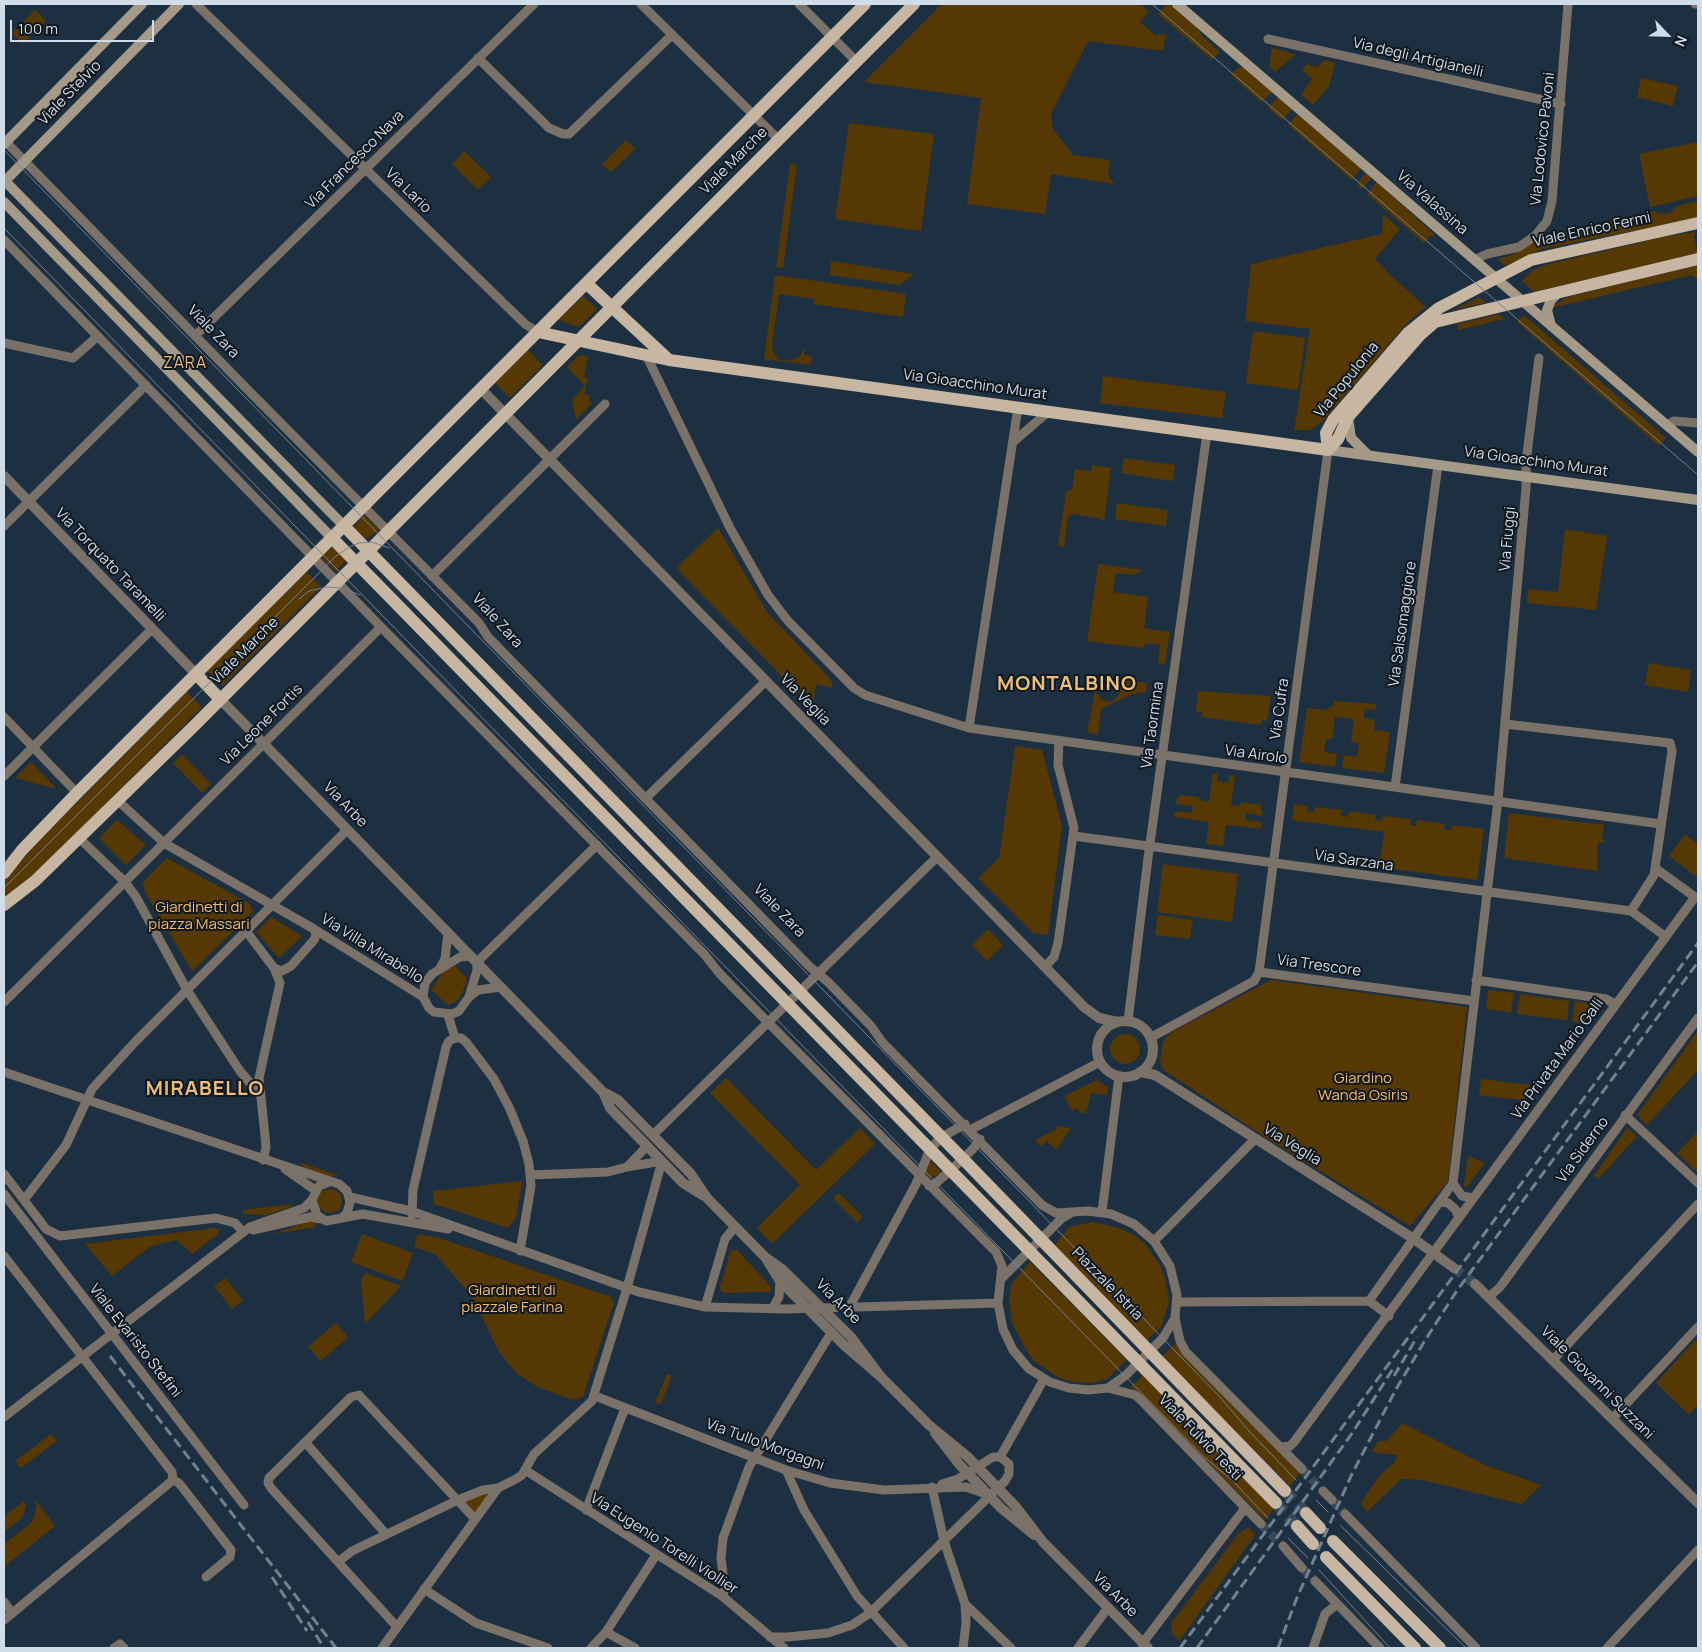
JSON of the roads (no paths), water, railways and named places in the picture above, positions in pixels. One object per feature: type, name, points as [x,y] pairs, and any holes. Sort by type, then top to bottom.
[{"type":"main road","name":"Viale Stelvio","points":[[4,142],[142,4]]},
{"type":"main road","name":"Viale Stelvio","points":[[4,181],[178,4]]},
{"type":"main road","name":"Viale Marche","points":[[4,873],[22,850],[77,793],[865,4]]},
{"type":"main road","name":"Viale Marche","points":[[4,905],[35,881],[220,699],[914,4]]},
{"type":"main road","name":"Via Valassina","points":[[1177,4],[1698,452]]},
{"type":"main road","points":[[4,181],[1041,1239]]},
{"type":"main road","points":[[4,202],[1138,1362]]},
{"type":"main road","name":"Viale Enrico Fermi","points":[[1497,279],[1531,260],[1541,257],[1698,223]]},
{"type":"main road","points":[[1522,301],[1698,260]]},
{"type":"main road","name":"Via Populonia","points":[[1328,450],[1326,436],[1330,424],[1408,333],[1440,308],[1497,279]]},
{"type":"main road","points":[[586,283],[669,360]]},
{"type":"main road","points":[[1551,326],[1547,310],[1551,300],[1558,293]]},
{"type":"main road","name":"Via Populonia","points":[[1328,450],[1338,439],[1348,417],[1420,335],[1436,322],[1522,301]]},
{"type":"main road","points":[[538,332],[577,341]]},
{"type":"main road","name":"Via Gioacchino Murat","points":[[577,341],[647,357],[1698,500]]},
{"type":"main road","points":[[1348,417],[1351,438],[1368,455]]},
{"type":"main road","points":[[196,674],[220,699]]},
{"type":"main road","name":"Piazzale Istria","points":[[1041,1239],[1149,1352]]},
{"type":"main road","name":"Viale Fulvio Testi","points":[[1149,1352],[1285,1491]]},
{"type":"main road","name":"Viale Fulvio Testi","points":[[1138,1362],[1276,1504]]},
{"type":"main road","points":[[1306,1514],[1320,1528]]},
{"type":"main road","points":[[1297,1526],[1313,1544]]},
{"type":"main road","points":[[1333,1541],[1440,1648]]},
{"type":"main road","points":[[1326,1557],[1415,1648]]},
{"type":"street","name":"Via Lario","points":[[196,4],[525,324],[538,332]]},
{"type":"street","name":"Via Francesco Nava","points":[[195,336],[534,4]]},
{"type":"street","points":[[641,4],[778,140]]},
{"type":"street","points":[[799,4],[856,61]]},
{"type":"street","name":"Via Lodovico Pavoni","points":[[1474,260],[1487,254],[1519,247],[1536,236],[1547,221],[1552,202],[1568,4]]},
{"type":"street","points":[[478,58],[550,128],[563,134],[575,130],[672,35]]},
{"type":"street","name":"Via degli Artigianelli","points":[[1268,39],[1561,104]]},
{"type":"street","name":"Viale Zara","points":[[4,142],[479,622],[488,637],[646,798],[816,976],[871,1026],[883,1043],[980,1139],[1042,1205],[1056,1213],[1071,1213]]},
{"type":"street","points":[[4,240],[381,627],[704,954],[720,974],[768,1023],[996,1252],[1002,1266],[998,1303],[1000,1321],[1010,1345],[1025,1365],[1044,1379],[1075,1390],[1108,1388],[1120,1380],[1167,1334],[1175,1318]]},
{"type":"street","points":[[4,343],[69,358],[78,355],[98,336]]},
{"type":"street","name":"Via Airolo","points":[[647,357],[730,528],[768,596],[788,621],[854,688],[865,695],[969,728],[1661,824]]},
{"type":"street","name":"Via Fiuggi","points":[[1453,1184],[1506,724],[1526,477],[1539,358]]},
{"type":"street","points":[[4,526],[146,385]]},
{"type":"street","points":[[481,389],[504,414]]},
{"type":"street","points":[[432,576],[605,404]]},
{"type":"street","points":[[969,728],[1018,408]]},
{"type":"street","points":[[1013,442],[1048,412]]},
{"type":"street","name":"Via Veglia","points":[[504,414],[1084,1007],[1099,1018],[1123,1021]]},
{"type":"street","points":[[1666,425],[1674,421],[1698,423]]},
{"type":"street","name":"Via Taormina","points":[[1123,1021],[1150,848],[1207,432]]},
{"type":"street","name":"Via Cufra","points":[[1259,972],[1328,450]]},
{"type":"street","name":"Via Salsomaggiore","points":[[1394,787],[1438,465]]},
{"type":"street","name":"Via Torquato Taramelli","points":[[4,476],[196,674]]},
{"type":"street","name":"Via Leone Fortis","points":[[4,1002],[381,627]]},
{"type":"street","points":[[4,776],[152,629]]},
{"type":"street","points":[[646,798],[766,681]]},
{"type":"street","name":"Via Arbe","points":[[220,699],[603,1092],[618,1100],[692,1174],[706,1198]]},
{"type":"street","points":[[4,717],[77,793]]},
{"type":"street","points":[[1506,724],[1670,743],[1672,750],[1655,868],[1652,880],[1631,911],[1666,937]]},
{"type":"street","points":[[1045,967],[1054,957],[1058,943],[1074,836],[1074,822],[1058,765],[1059,741]]},
{"type":"street","name":"Via Villa Mirabello","points":[[117,800],[164,843],[314,929],[423,997],[429,1008],[434,1012],[448,1015]]},
{"type":"street","points":[[24,1200],[66,1144],[92,1089],[187,990],[348,830]]},
{"type":"street","name":"Via Sarzana","points":[[1074,836],[1150,848],[1631,911]]},
{"type":"street","points":[[79,838],[125,882],[136,897],[187,990],[240,1071],[260,1095]]},
{"type":"street","points":[[474,959],[596,845]]},
{"type":"street","points":[[653,1136],[937,857]]},
{"type":"street","name":"Via Privata Mario Galli","points":[[1281,1447],[1290,1446],[1294,1442],[1389,1316],[1459,1217],[1695,897],[1655,868]]},
{"type":"street","points":[[274,968],[282,971],[290,966],[314,940],[316,935],[314,929]]},
{"type":"street","points":[[246,931],[274,968],[279,978],[280,988],[261,1061],[260,1095],[266,1148],[263,1160]]},
{"type":"street","points":[[423,997],[425,983],[439,969],[445,959],[448,932]]},
{"type":"street","points":[[439,969],[460,957],[474,959]]},
{"type":"street","points":[[469,997],[478,970],[474,959]]},
{"type":"street","name":"Via Trescore","points":[[1150,1038],[1254,981],[1259,972],[1474,1001]]},
{"type":"street","points":[[1476,980],[1606,999],[1615,1004]]},
{"type":"street","points":[[455,1038],[448,1015],[459,1011],[469,997],[478,990],[501,987]]},
{"type":"street","name":"Via Veglia","points":[[1084,1007],[1097,1026],[1097,1045]]},
{"type":"street","name":"Via Siderno","points":[[1489,1298],[1500,1287],[1698,1018]]},
{"type":"street","points":[[1150,1061],[1140,1072],[1126,1077],[1119,1076],[1108,1071],[1100,1062],[1097,1045],[1105,1029],[1123,1021],[1142,1026],[1152,1045],[1150,1061],[1155,1075]]},
{"type":"street","points":[[413,1223],[411,1211],[413,1190],[446,1047],[449,1041],[461,1038],[466,1042],[497,1086],[523,1141],[530,1176],[520,1250]]},
{"type":"street","points":[[850,1306],[919,1174],[930,1149],[942,1137],[968,1127],[1100,1062]]},
{"type":"street","points":[[4,1072],[263,1160],[308,1172],[344,1187],[350,1197],[349,1208],[342,1218]]},
{"type":"street","name":"Via Veglia","points":[[1140,1072],[1155,1075],[1434,1252]]},
{"type":"street","points":[[1102,1212],[1119,1076]]},
{"type":"street","name":"Via Arbe","points":[[603,1092],[610,1108],[683,1183],[706,1198],[736,1227],[765,1258],[780,1281],[831,1333],[881,1377],[929,1425],[978,1467],[1029,1522],[1043,1542]]},
{"type":"street","points":[[1625,1115],[1698,1183]]},
{"type":"street","points":[[929,1186],[936,1183],[963,1159],[980,1139]]},
{"type":"street","points":[[1154,1241],[1255,1139]]},
{"type":"street","points":[[626,1167],[647,1146]]},
{"type":"street","points":[[338,1562],[352,1551],[458,1500],[483,1490],[498,1488],[516,1479],[525,1470],[534,1454],[587,1406],[595,1396],[662,1161],[588,1174],[530,1176]]},
{"type":"street","points":[[276,1164],[315,1190]]},
{"type":"street","points":[[4,1174],[46,1229],[60,1236],[216,1218],[235,1223],[243,1232]]},
{"type":"street","points":[[321,1219],[313,1210],[312,1200],[315,1190],[330,1182]]},
{"type":"street","points":[[1368,1301],[1453,1184],[1462,1196],[1473,1198]]},
{"type":"street","name":"Viale Evaristo Stefini","points":[[4,1194],[244,1505]]},
{"type":"street","points":[[350,1197],[411,1211],[627,1288],[705,1307],[807,1309],[850,1306],[998,1303]]},
{"type":"street","points":[[4,1417],[243,1232],[257,1223],[304,1208],[312,1200]]},
{"type":"street","points":[[1441,1202],[1448,1203],[1455,1209],[1459,1217]]},
{"type":"street","points":[[1553,1360],[1698,1204]]},
{"type":"street","points":[[1001,1280],[1041,1239],[1071,1213],[1102,1212],[1130,1222],[1154,1241],[1170,1266],[1175,1280],[1177,1302],[1175,1318],[1180,1341],[1186,1352],[1302,1469]]},
{"type":"street","points":[[243,1232],[310,1218],[333,1221],[363,1214],[469,1233]]},
{"type":"street","points":[[705,1307],[725,1239],[736,1227]]},
{"type":"street","points":[[1434,1252],[1454,1268]]},
{"type":"street","points":[[4,1256],[172,1472],[173,1480]]},
{"type":"street","name":"Via Arbe","points":[[765,1258],[782,1269],[851,1337],[881,1377]]},
{"type":"street","points":[[772,1309],[779,1297],[780,1281]]},
{"type":"street","name":"Viale Giovanni Suzzani","points":[[1475,1284],[1698,1503]]},
{"type":"street","points":[[1177,1302],[1368,1301],[1389,1316]]},
{"type":"street","points":[[1612,1419],[1698,1327]]},
{"type":"street","points":[[722,1596],[725,1590],[721,1558],[723,1538],[754,1457],[831,1333]]},
{"type":"street","points":[[770,1637],[788,1638],[828,1633],[852,1625],[870,1613],[1005,1481],[1010,1470],[1009,1464],[1000,1457],[1044,1379]]},
{"type":"street","name":"Viale Fulvio Testi","points":[[1108,1388],[1135,1395],[1140,1399],[1261,1524]]},
{"type":"street","points":[[397,1627],[270,1488],[268,1482],[351,1397],[359,1395],[475,1519]]},
{"type":"street","name":"Via Tullo Morgagni","points":[[595,1396],[786,1470],[830,1483],[884,1490],[966,1487],[989,1495]]},
{"type":"street","points":[[586,1510],[625,1408]]},
{"type":"street","name":"Via Arbe","points":[[929,1425],[968,1474],[1043,1542],[1146,1647]]},
{"type":"street","points":[[305,1442],[386,1534]]},
{"type":"street","name":"Via Tullo Morgagni","points":[[932,1487],[958,1480],[993,1457],[1000,1457]]},
{"type":"street","name":"Via Eugenio Torelli Viollier","points":[[525,1470],[722,1596],[784,1648]]},
{"type":"street","points":[[786,1470],[804,1510],[857,1596],[870,1613],[904,1648]]},
{"type":"street","points":[[173,1480],[179,1483],[230,1548],[232,1554],[206,1577]]},
{"type":"street","points":[[4,1620],[173,1480]]},
{"type":"street","points":[[932,1487],[944,1540],[965,1604],[966,1623],[963,1648]]},
{"type":"street","points":[[382,1648],[498,1488]]},
{"type":"street","points":[[1323,1491],[1332,1500]]},
{"type":"street","points":[[1146,1647],[1245,1508]]},
{"type":"street","points":[[1345,1514],[1476,1648]]},
{"type":"street","points":[[1283,1546],[1302,1568]]},
{"type":"street","points":[[1607,1648],[1698,1550]]},
{"type":"street","points":[[591,1648],[606,1632],[656,1555]]},
{"type":"street","points":[[1315,1581],[1380,1648]]},
{"type":"street","points":[[424,1589],[476,1623],[548,1648]]},
{"type":"street","points":[[4,1602],[12,1613]]},
{"type":"street","points":[[965,1604],[1011,1648]]},
{"type":"street","points":[[1313,1648],[1323,1619],[1337,1604]]},
{"type":"street","points":[[1078,1648],[1107,1609]]},
{"type":"street","points":[[606,1632],[635,1648]]},
{"type":"tunnel","points":[[1454,1268],[1475,1284]]},
{"type":"tunnel","points":[[1302,1469],[1323,1491]]},
{"type":"tunnel","points":[[1285,1491],[1306,1513]]},
{"type":"tunnel","points":[[1332,1500],[1345,1514]]},
{"type":"tunnel","points":[[1276,1503],[1297,1526]]},
{"type":"tunnel","points":[[1261,1524],[1283,1546]]},
{"type":"tunnel","points":[[1302,1568],[1315,1581]]},
{"type":"tram line","points":[[1152,4],[1698,475]]},
{"type":"tram line","points":[[4,150],[1220,1397],[1249,1431],[1296,1480]]},
{"type":"tram line","points":[[4,228],[1204,1457],[1232,1480],[1268,1518]]},
{"type":"tram line","points":[[4,888],[335,557],[349,547],[359,543],[372,542],[389,548]]},
{"type":"tram line","points":[[299,599],[309,591],[327,587],[343,588],[360,595]]},
{"type":"tram line","points":[[1316,1500],[1328,1512]]},
{"type":"tram line","points":[[1340,1525],[1466,1648]]},
{"type":"tram line","points":[[1288,1538],[1308,1558]]},
{"type":"tram line","points":[[1319,1570],[1390,1648]]},
{"type":"railway","points":[[1180,1648],[1698,943]]},
{"type":"railway","points":[[1278,1648],[1296,1600],[1351,1476],[1395,1391],[1424,1342],[1456,1292],[1698,962]]},
{"type":"railway","points":[[1394,1376],[1417,1337]]},
{"type":"railway","points":[[110,1356],[336,1648]]},
{"type":"railway","points":[[1197,1648],[1353,1432],[1394,1367]]},
{"type":"railway","points":[[272,1577],[307,1631]]},
{"type":"railway","points":[[308,1622],[324,1648]]},
{"type":"district","name":"ZARA","points":[[185,364]]},
{"type":"district","name":"MONTALBINO","points":[[1067,684]]},
{"type":"district","name":"MIRABELLO","points":[[205,1089]]},
{"type":"park label","name":"Giardinetti di piazza Massari","points":[[199,916]]},
{"type":"park label","name":"Giardino Wanda Osiris","points":[[1363,1088]]},
{"type":"park label","name":"Giardinetti di piazzale Farina","points":[[512,1300]]}]
